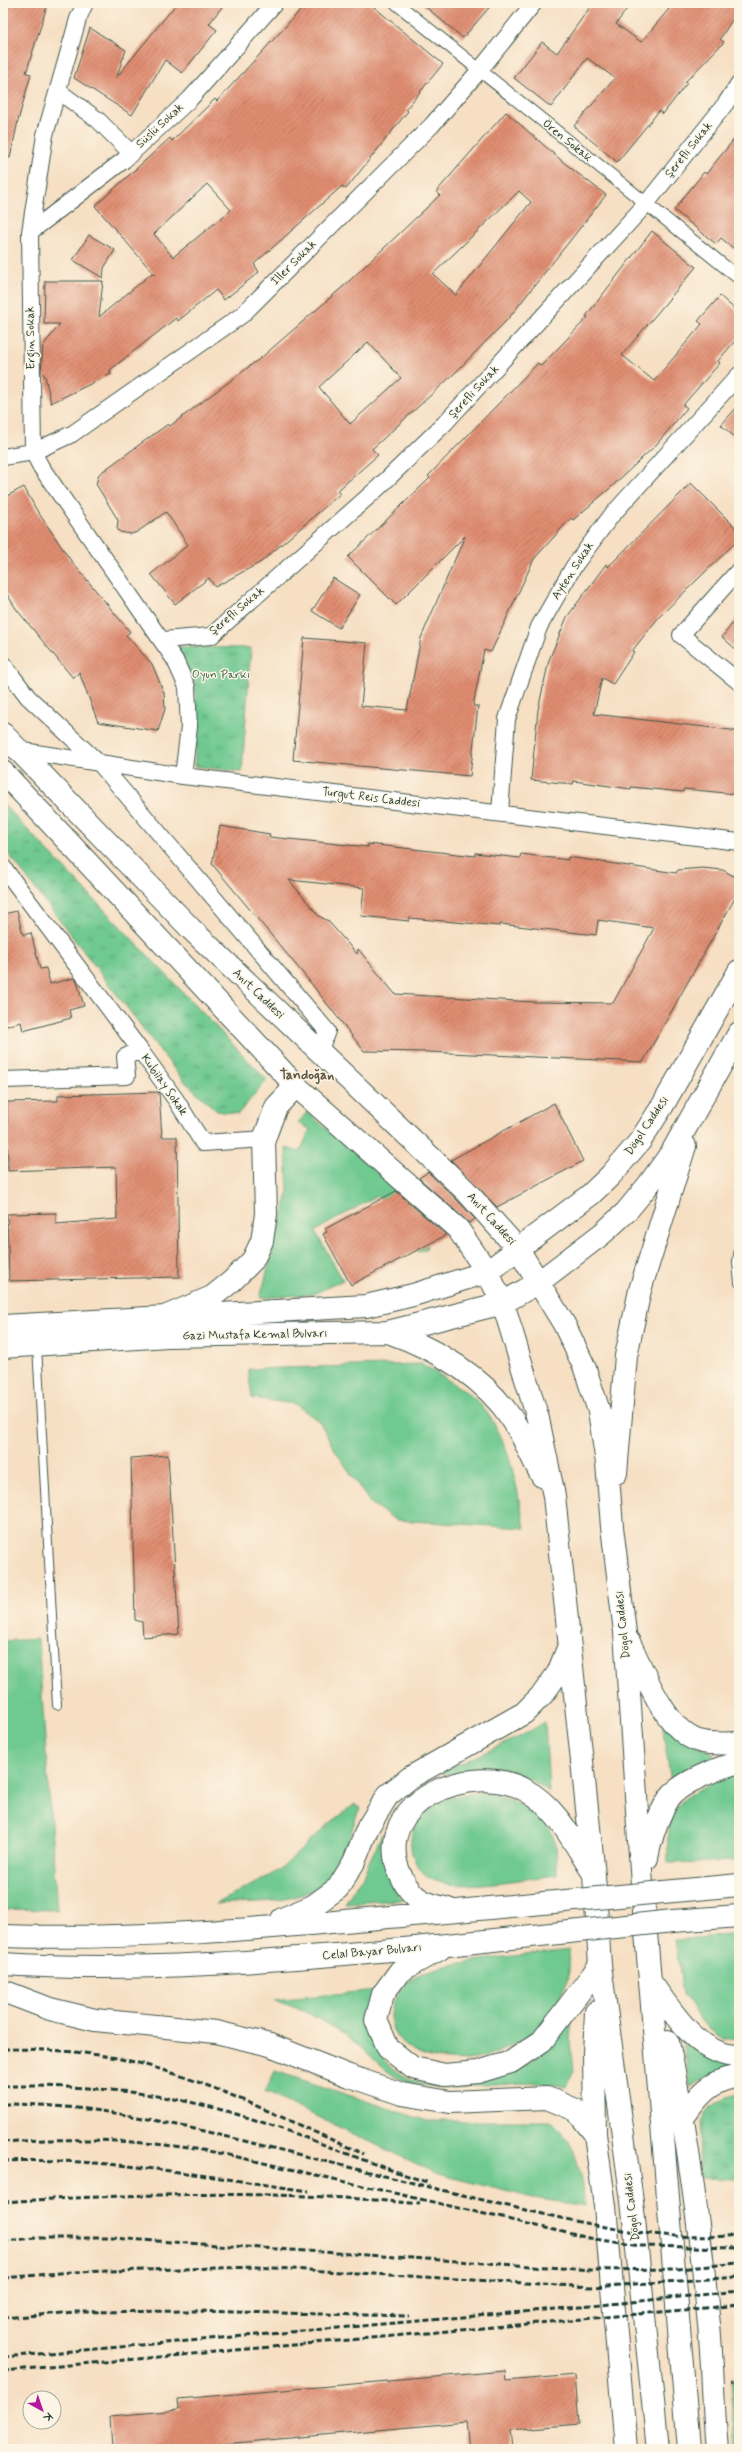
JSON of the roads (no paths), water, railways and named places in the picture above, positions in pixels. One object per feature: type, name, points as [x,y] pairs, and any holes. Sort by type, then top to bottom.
[{"type":"main road","name":"Anıt Caddesi","points":[[3,734],[10,749],[191,929],[319,1053],[466,1191],[518,1249]]},
{"type":"main road","points":[[3,772],[296,1086],[458,1229],[487,1272]]},
{"type":"main road","name":"Dögol Caddesi","points":[[658,2449],[632,2201],[600,1965],[594,1875],[554,1496],[538,1419],[503,1303],[487,1272],[590,1195],[610,1176],[640,1141],[663,1105],[739,971]]},
{"type":"main road","points":[[503,1303],[539,1282],[603,1233],[626,1212],[649,1184],[696,1112],[739,1033]]},
{"type":"main road","points":[[167,1316],[212,1297],[232,1281],[253,1260],[262,1241],[266,1214],[264,1139],[276,1107],[296,1086]]},
{"type":"main road","points":[[612,1527],[626,1356],[640,1290],[666,1201],[696,1112]]},
{"type":"main road","name":"Dögol Caddesi","points":[[518,1249],[564,1324],[584,1366],[599,1411],[607,1463],[612,1527],[625,1632],[642,1884],[689,2449]]},
{"type":"main road","name":"Gazi Mustafa Kemal Bulvarı","points":[[3,1326],[366,1306],[413,1295],[487,1272]]},
{"type":"main road","name":"Gazi Mustafa Kemal Bulvarı","points":[[3,1347],[167,1336],[388,1332],[503,1303]]},
{"type":"main road","points":[[388,1332],[410,1340],[448,1360],[496,1399],[512,1418],[554,1496]]},
{"type":"main road","points":[[625,1632],[658,1700],[680,1731],[698,1741],[739,1743]]},
{"type":"main road","points":[[260,1928],[313,1906],[338,1888],[354,1862],[368,1827],[388,1795],[411,1776],[524,1713],[543,1694],[558,1673],[569,1646]]},
{"type":"main road","points":[[642,1884],[651,1834],[671,1796],[717,1768],[739,1762]]},
{"type":"main road","points":[[457,1911],[424,1902],[406,1887],[395,1861],[396,1833],[409,1810],[431,1794],[457,1782],[490,1779],[525,1790],[557,1816],[594,1875]]},
{"type":"main road","points":[[3,1936],[69,1938],[260,1928],[739,1885]]},
{"type":"main road","name":"Celal Bayar Bulvarı","points":[[3,1964],[64,1968],[248,1962],[447,1945],[673,1920],[739,1916]]},
{"type":"main road","points":[[447,1945],[400,1971],[383,1994],[376,2020],[388,2048],[413,2068],[445,2075],[478,2072],[511,2062],[542,2041],[600,1965]]},
{"type":"main road","name":"Dögol Caddesi","points":[[600,1965],[594,2053],[595,2134],[605,2206],[626,2449]]},
{"type":"main road","points":[[651,1983],[685,2027],[703,2044],[728,2056],[739,2056]]},
{"type":"main road","name":"Dögol Caddesi","points":[[651,1983],[668,2043],[683,2118],[709,2326],[717,2449]]},
{"type":"main road","points":[[3,1991],[50,2010],[95,2020],[216,2032],[270,2045],[348,2076],[402,2094],[450,2102],[547,2098],[576,2110],[595,2134]]},
{"type":"main road","points":[[683,2118],[697,2097],[713,2084],[739,2077]]},
{"type":"street","name":"Ergin Sokak","points":[[85,3],[78,19],[46,135],[30,232],[33,452],[41,467],[163,640],[175,660],[187,687],[189,727],[183,776]]},
{"type":"street","name":"Süslü Sokak","points":[[30,232],[131,153],[190,99],[275,3]]},
{"type":"street","name":"Ören Sokak","points":[[396,3],[739,278]]},
{"type":"street","name":"İller Sokak","points":[[3,456],[33,452],[72,434],[242,315],[432,125],[479,71],[534,3]]},
{"type":"street","name":"Şerefli Sokak","points":[[163,640],[210,636],[379,486],[444,424],[646,204],[726,103],[739,83]]},
{"type":"street","points":[[58,91],[98,120],[131,153]]},
{"type":"street","name":"Ayten Sokak","points":[[500,813],[507,718],[539,627],[574,566],[611,516],[739,375]]},
{"type":"street","points":[[739,570],[681,635],[739,682]]},
{"type":"street","points":[[3,664],[28,697],[101,764],[327,1031],[319,1053]]},
{"type":"street","name":"Turgut Reis Caddesi","points":[[10,749],[183,776],[739,842]]},
{"type":"street","points":[[3,867],[140,1050]]},
{"type":"street","name":"Kubilay Sokak","points":[[3,1080],[127,1076],[125,1057],[140,1050],[176,1100],[203,1143],[264,1139]]},
{"type":"lane","points":[[739,1249],[737,1262],[739,1283]]},
{"type":"lane","points":[[37,1345],[58,1705]]},
{"type":"railway","points":[[3,2049],[77,2052],[106,2056],[152,2067],[182,2076],[244,2100],[364,2154]]},
{"type":"railway","points":[[3,2086],[91,2088],[150,2095],[207,2106],[260,2122],[427,2182]]},
{"type":"railway","points":[[3,2104],[76,2108],[146,2118],[508,2206],[593,2225],[651,2234],[710,2237],[739,2235]]},
{"type":"railway","points":[[3,2142],[60,2140],[116,2141],[201,2150],[229,2155],[589,2238],[640,2246],[739,2248]]},
{"type":"railway","points":[[3,2161],[80,2162],[118,2165],[195,2174],[309,2191]]},
{"type":"railway","points":[[3,2202],[212,2194],[316,2197],[420,2204]]},
{"type":"railway","points":[[3,2241],[36,2238],[112,2238],[591,2270],[678,2269],[739,2263]]},
{"type":"railway","points":[[3,2278],[72,2272],[257,2267],[591,2287],[739,2277]]},
{"type":"railway","points":[[3,2357],[591,2306],[739,2291]]},
{"type":"railway","points":[[3,2371],[739,2305]]},
{"type":"railway","points":[[3,2318],[75,2312],[193,2311],[409,2316]]},
{"type":"district","name":"Tandoğan","points":[[307,1075]]},
{"type":"park label","name":"Oyun Parkı","points":[[221,675]]}]
